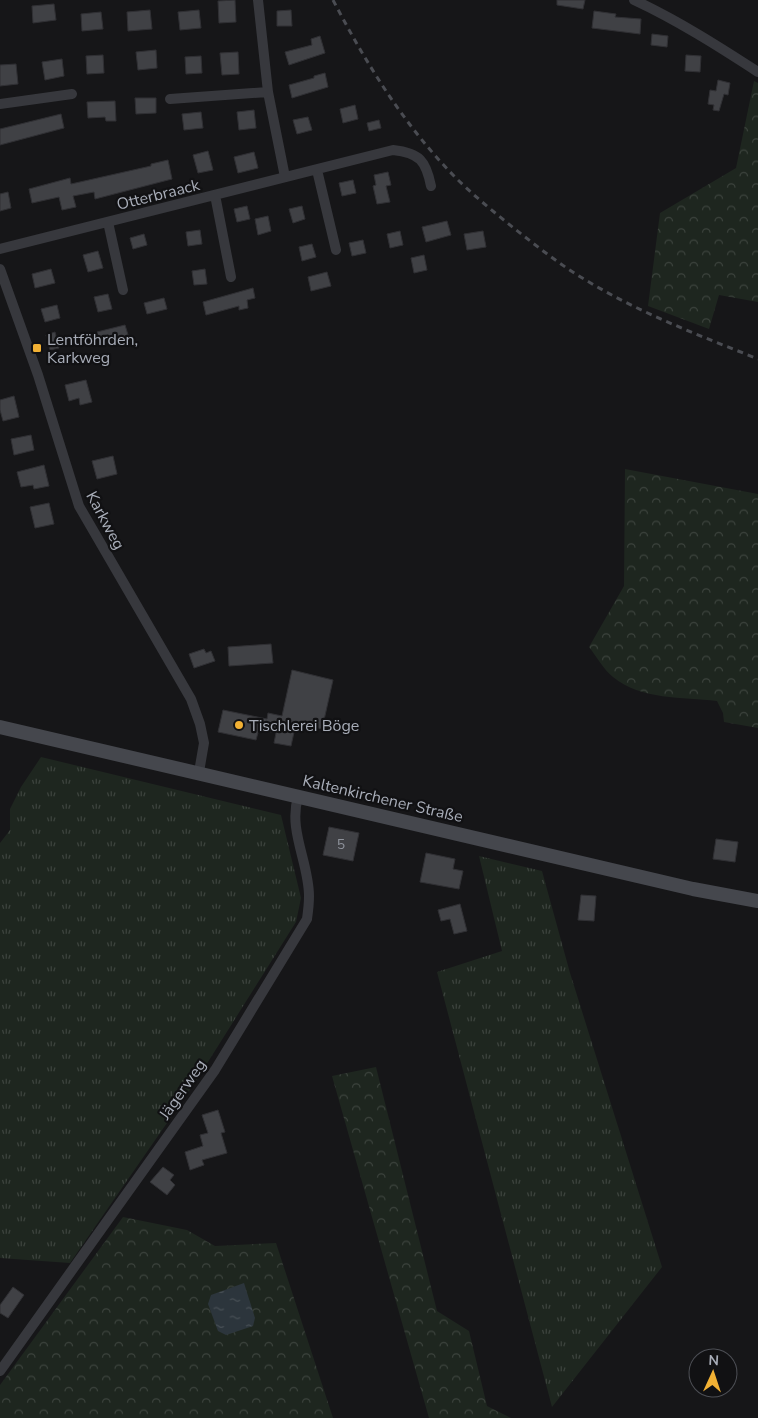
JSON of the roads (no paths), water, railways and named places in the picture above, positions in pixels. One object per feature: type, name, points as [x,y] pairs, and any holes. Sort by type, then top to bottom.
[{"type":"main road","name":"Kaltenkirchener Straße","points":[[0,727],[693,889],[758,901]]},
{"type":"street","points":[[258,0],[268,92],[285,177]]},
{"type":"street","points":[[634,0],[654,9],[758,72]]},
{"type":"street","points":[[170,99],[268,92]]},
{"type":"street","points":[[0,104],[72,94]]},
{"type":"street","name":"Otterbraack","points":[[0,249],[393,150],[405,151],[419,158],[427,168],[431,186]]},
{"type":"street","points":[[317,170],[336,250]]},
{"type":"street","name":"Otterbraack","points":[[215,195],[231,277]]},
{"type":"street","name":"Otterbraack","points":[[108,222],[123,290]]},
{"type":"street","name":"Karkweg","points":[[0,269],[38,375],[78,506],[191,699],[200,724],[204,744],[199,772]]},
{"type":"street","name":"Jägerweg","points":[[0,1371],[215,1070],[307,920],[309,895],[296,825],[295,804],[298,797]]},
{"type":"water","points":[[244,1283],[255,1318],[253,1326],[226,1335],[218,1331],[208,1304],[211,1295]]},
{"type":"railway","points":[[333,0],[373,71],[419,137],[455,177],[485,204],[560,264],[609,294],[672,324],[758,359]]},
{"type":"place","name":"Lentföhrden, Karkweg","points":[[37,348]]},
{"type":"place","name":"Tischlerei Böge","points":[[239,725]]}]
